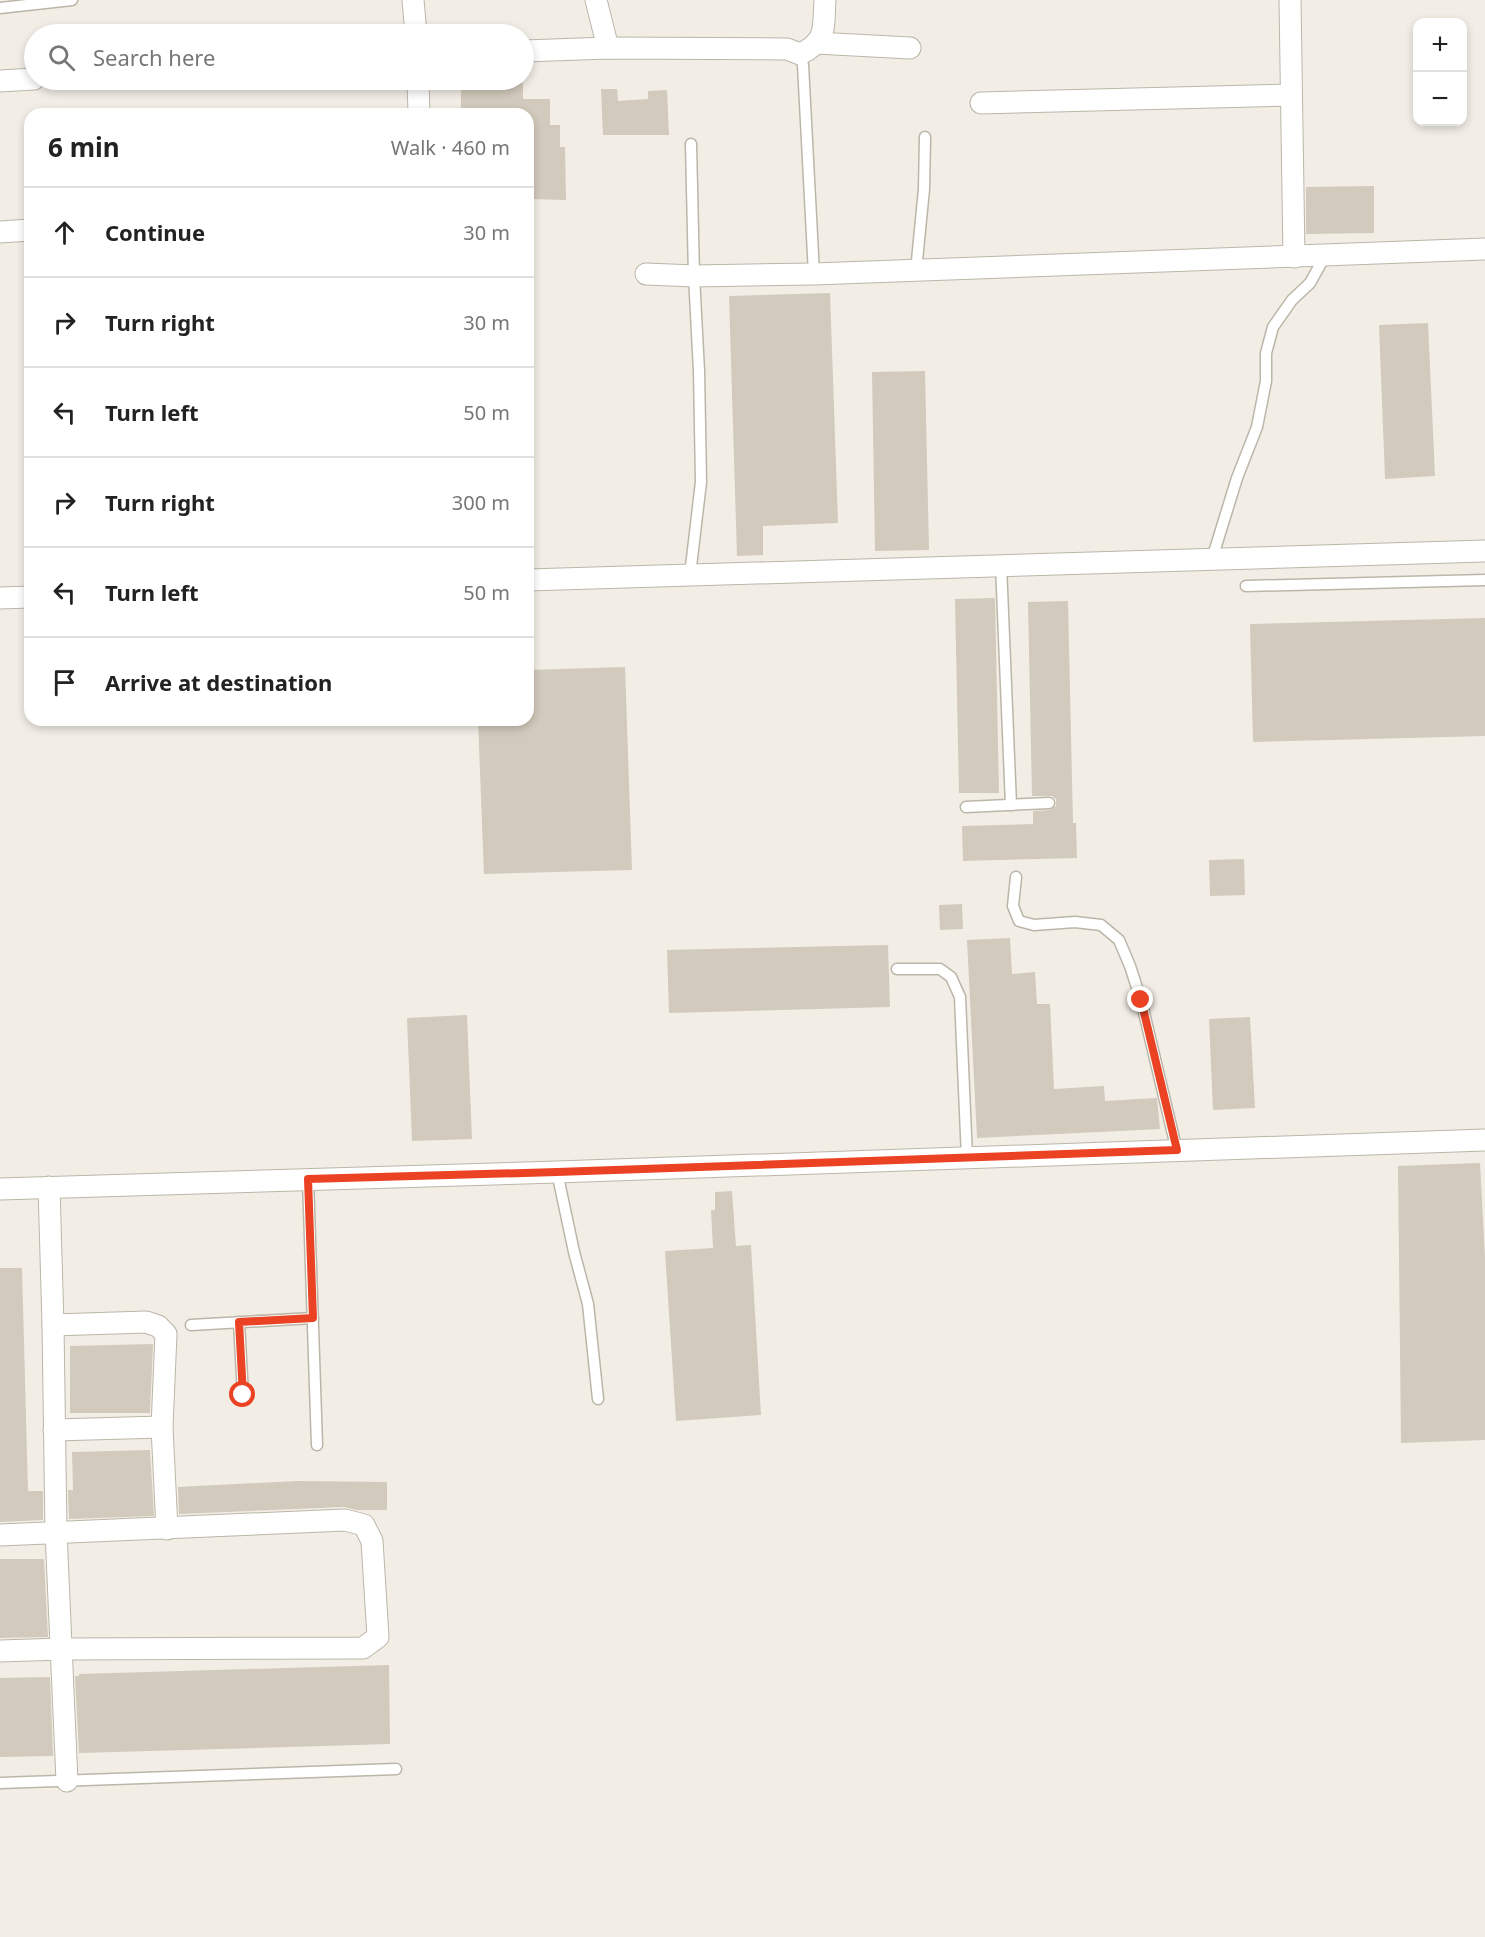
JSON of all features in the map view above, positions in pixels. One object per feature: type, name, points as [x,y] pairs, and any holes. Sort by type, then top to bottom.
[{"type":"street","points":[[413,0],[415,24]]},
{"type":"street","points":[[596,0],[608,48]]},
{"type":"street","points":[[808,49],[822,36],[825,0]]},
{"type":"street","points":[[1290,0],[1294,257]]},
{"type":"street","points":[[534,51],[608,48],[910,48]]},
{"type":"street","points":[[0,81],[24,80]]},
{"type":"street","points":[[418,90],[419,108]]},
{"type":"street","points":[[981,103],[1292,94]]},
{"type":"street","points":[[0,232],[24,230]]},
{"type":"street","points":[[646,274],[694,276],[916,271],[1485,249]]},
{"type":"street","points":[[534,579],[1485,551]]},
{"type":"street","points":[[0,598],[24,597]]},
{"type":"street","points":[[0,1189],[1485,1140]]},
{"type":"street","points":[[49,1187],[56,1532],[67,1781]]},
{"type":"street","points":[[53,1325],[146,1322],[158,1326],[166,1334],[162,1427],[167,1529]]},
{"type":"street","points":[[54,1430],[162,1427]]},
{"type":"street","points":[[0,1535],[345,1520],[364,1525],[372,1541],[378,1637],[363,1648],[0,1651]]},
{"type":"lane","points":[[0,8],[72,0]]},
{"type":"lane","points":[[808,49],[803,65],[814,274]]},
{"type":"lane","points":[[916,271],[924,189],[925,137]]},
{"type":"lane","points":[[690,574],[701,482],[691,144]]},
{"type":"lane","points":[[1212,559],[1237,478],[1257,427],[1266,381],[1266,353],[1273,327],[1292,300],[1310,283],[1325,256]]},
{"type":"lane","points":[[1001,565],[1011,805]]},
{"type":"lane","points":[[1246,586],[1485,580]]},
{"type":"lane","points":[[966,807],[1049,803]]},
{"type":"lane","points":[[1016,877],[1013,906],[1019,921],[1034,925],[1075,922],[1101,925],[1119,940],[1141,1000],[1177,1150]]},
{"type":"lane","points":[[897,969],[940,969],[951,978],[960,997],[967,1158]]},
{"type":"lane","points":[[557,1172],[588,1304],[598,1399]]},
{"type":"lane","points":[[308,1179],[317,1445]]},
{"type":"lane","points":[[191,1325],[313,1318]]},
{"type":"lane","points":[[239,1322],[243,1395]]},
{"type":"lane","points":[[0,1784],[396,1769]]},
{"type":"building","points":[[601,89],[617,89],[618,101],[648,99],[648,91],[667,90],[669,135],[603,135]]},
{"type":"building","points":[[461,90],[523,90],[523,99],[550,99],[550,125],[560,125],[560,147],[565,147],[566,200],[534,199],[534,108],[461,108]]},
{"type":"building","points":[[1374,186],[1374,233],[1306,234],[1306,187]]},
{"type":"building","points":[[830,293],[838,523],[763,526],[763,555],[737,556],[729,296]]},
{"type":"building","points":[[1428,323],[1435,476],[1385,479],[1379,325]]},
{"type":"building","points":[[925,371],[929,550],[875,551],[872,372]]},
{"type":"building","points":[[995,598],[999,793],[959,793],[955,599]]},
{"type":"building","points":[[1068,601],[1073,823],[1076,823],[1077,858],[963,861],[962,826],[1033,824],[1033,811],[1050,810],[1056,806],[1056,799],[1052,796],[1032,796],[1028,602]]},
{"type":"building","points":[[1485,618],[1485,736],[1253,742],[1250,624]]},
{"type":"building","points":[[625,667],[632,870],[484,874],[478,726],[534,726],[534,670]]},
{"type":"building","points":[[1244,859],[1245,895],[1210,896],[1209,860]]},
{"type":"building","points":[[962,904],[963,929],[940,930],[939,905]]},
{"type":"building","points":[[1010,938],[1012,974],[1035,972],[1037,1004],[1050,1004],[1054,1089],[1104,1086],[1105,1101],[1157,1098],[1160,1129],[977,1138],[967,940]]},
{"type":"building","points":[[888,945],[890,1007],[669,1013],[667,950]]},
{"type":"building","points":[[467,1015],[472,1139],[412,1141],[407,1018]]},
{"type":"building","points":[[1250,1017],[1255,1108],[1213,1110],[1209,1019]]},
{"type":"building","points":[[1480,1163],[1485,1258],[1485,1440],[1401,1443],[1398,1166]]},
{"type":"building","points":[[732,1191],[736,1246],[751,1245],[761,1415],[676,1421],[665,1251],[713,1248],[711,1210],[715,1210],[715,1192]]},
{"type":"building","points":[[0,1268],[22,1268],[28,1491],[43,1491],[43,1520],[0,1522]]},
{"type":"building","points":[[153,1344],[150,1413],[70,1413],[70,1346]]},
{"type":"building","points":[[150,1450],[154,1516],[69,1519],[68,1490],[73,1490],[72,1452]]},
{"type":"building","points":[[298,1481],[387,1482],[387,1510],[357,1510],[344,1507],[179,1514],[178,1487]]},
{"type":"building","points":[[0,1559],[44,1559],[48,1637],[0,1638]]},
{"type":"building","points":[[389,1665],[390,1744],[79,1753],[75,1676],[79,1674]]},
{"type":"building","points":[[50,1677],[53,1756],[0,1757],[0,1678]]},
{"type":"route","points":[[243,1395],[239,1322],[313,1318],[308,1179],[1177,1150],[1141,1000]]}]
